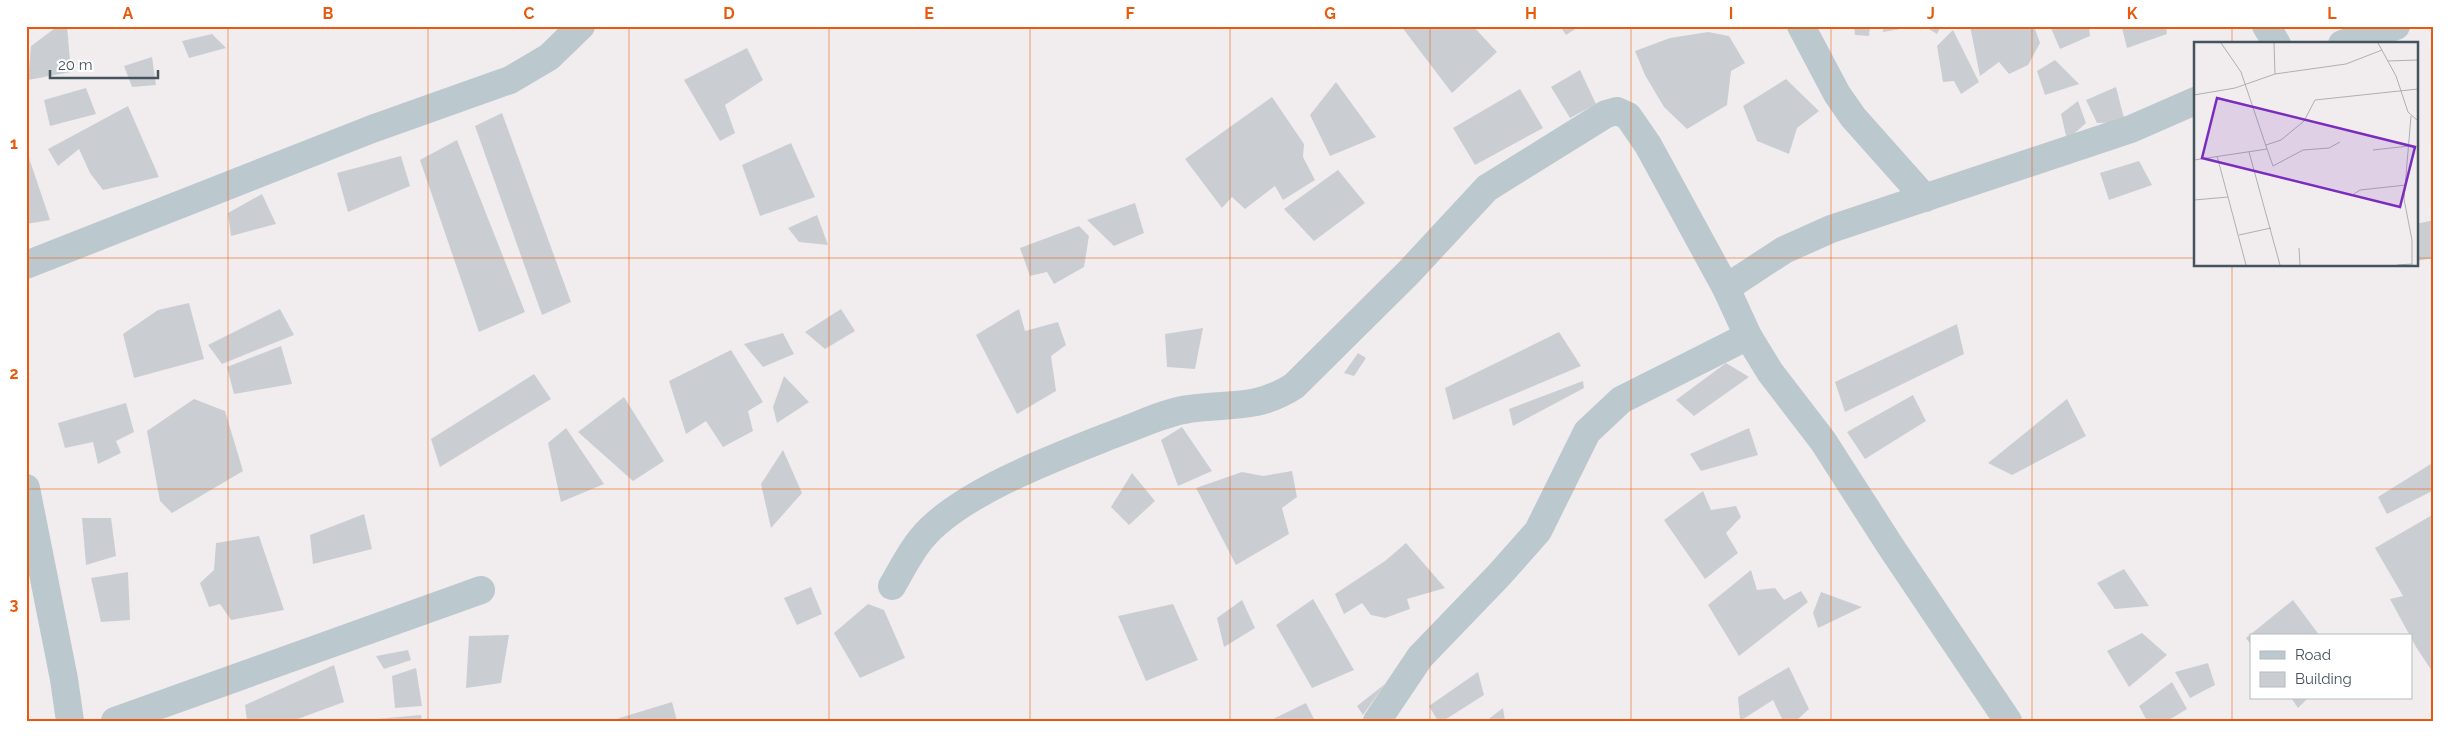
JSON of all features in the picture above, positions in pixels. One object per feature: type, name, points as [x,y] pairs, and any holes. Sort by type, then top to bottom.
[{"type":"street","points":[[26,265],[372,129],[510,80],[549,58],[581,26]]},
{"type":"street","points":[[1801,26],[1837,94],[1853,117],[1925,198]]},
{"type":"street","points":[[2266,26],[2276,42]]},
{"type":"street","points":[[2348,42],[2396,26]]},
{"type":"street","points":[[1726,288],[1792,247],[1831,229],[2131,129],[2194,101]]},
{"type":"street","points":[[892,586],[922,538],[957,508],[999,485],[1058,456],[1149,421],[1188,409],[1243,406],[1275,397],[1294,386],[1409,272],[1487,188],[1606,114],[1617,111],[1628,116],[1648,144],[1726,288],[1748,336],[1770,372],[1823,441],[1891,547],[2008,721]]},
{"type":"street","points":[[1377,721],[1420,657],[1499,575],[1538,531],[1587,432],[1621,400],[1748,336]]},
{"type":"street","points":[[26,488],[64,678],[70,721]]},
{"type":"street","points":[[115,721],[481,590]]},
{"type":"building","points":[[58,26],[67,26],[71,72],[28,80],[31,46]]},
{"type":"building","points":[[1401,26],[1473,26],[1497,52],[1452,93]]},
{"type":"building","points":[[1560,26],[1580,26],[1566,35]]},
{"type":"building","points":[[1854,26],[1870,26],[1869,36],[1855,35]]},
{"type":"building","points":[[1884,26],[1907,26],[1906,28],[1883,32]]},
{"type":"building","points":[[1924,26],[1941,26],[1937,34]]},
{"type":"building","points":[[1970,26],[2034,26],[2040,43],[2028,65],[2009,74],[1999,62],[1980,76]]},
{"type":"building","points":[[2050,26],[2089,26],[2090,36],[2060,49]]},
{"type":"building","points":[[2125,26],[2166,26],[2167,34],[2127,48],[2122,28]]},
{"type":"building","points":[[1953,30],[1979,82],[1961,94],[1954,81],[1943,82],[1937,46]]},
{"type":"building","points":[[1708,32],[1729,36],[1745,63],[1731,71],[1727,105],[1687,129],[1664,107],[1645,75],[1635,51],[1670,38]]},
{"type":"building","points":[[212,34],[226,48],[189,58],[182,41]]},
{"type":"building","points":[[747,48],[763,80],[725,105],[735,133],[720,141],[684,80]]},
{"type":"building","points":[[152,57],[156,85],[132,87],[124,66]]},
{"type":"building","points":[[2055,60],[2079,84],[2045,95],[2037,71]]},
{"type":"building","points":[[1580,70],[1596,104],[1570,118],[1551,87]]},
{"type":"building","points":[[1786,79],[1819,111],[1797,128],[1789,154],[1757,141],[1743,106]]},
{"type":"building","points":[[1336,82],[1376,137],[1330,156],[1310,115]]},
{"type":"building","points":[[2116,87],[2125,122],[2097,123],[2086,100]]},
{"type":"building","points":[[86,88],[96,114],[50,126],[44,100]]},
{"type":"building","points":[[1520,89],[1543,128],[1475,165],[1453,128]]},
{"type":"building","points":[[1272,97],[1304,144],[1303,157],[1315,180],[1283,200],[1275,186],[1245,209],[1232,197],[1222,208],[1185,159]]},
{"type":"building","points":[[2078,101],[2086,123],[2067,140],[2061,114]]},
{"type":"building","points":[[128,106],[159,177],[103,190],[90,173],[79,149],[58,166],[48,149]]},
{"type":"building","points":[[502,113],[571,302],[542,315],[475,126]]},
{"type":"building","points":[[457,140],[525,312],[479,332],[420,160]]},
{"type":"building","points":[[791,143],[815,197],[760,216],[742,165]]},
{"type":"building","points":[[401,156],[410,186],[348,212],[337,173]]},
{"type":"building","points":[[26,158],[29,158],[50,220],[26,224]]},
{"type":"building","points":[[2139,161],[2152,185],[2109,200],[2100,173]]},
{"type":"building","points":[[1338,170],[1365,203],[1314,241],[1284,209]]},
{"type":"building","points":[[262,194],[276,224],[231,236],[228,213]]},
{"type":"building","points":[[1135,203],[1144,233],[1114,246],[1087,220]]},
{"type":"building","points":[[817,215],[828,245],[799,242],[788,228]]},
{"type":"building","points":[[2434,220],[2434,258],[2418,261],[2418,224]]},
{"type":"building","points":[[1079,226],[1089,236],[1084,267],[1054,284],[1047,272],[1030,276],[1020,248]]},
{"type":"building","points":[[189,303],[204,359],[134,378],[123,334],[158,310]]},
{"type":"building","points":[[280,309],[294,335],[222,364],[208,345]]},
{"type":"building","points":[[841,309],[855,331],[825,349],[805,332]]},
{"type":"building","points":[[1019,309],[1025,331],[1058,322],[1066,345],[1051,356],[1056,391],[1017,414],[976,335]]},
{"type":"building","points":[[1957,324],[1964,354],[1845,412],[1835,382]]},
{"type":"building","points":[[1203,328],[1195,369],[1167,367],[1165,334]]},
{"type":"building","points":[[1559,332],[1581,366],[1453,420],[1445,388]]},
{"type":"building","points":[[783,333],[794,354],[763,367],[744,344]]},
{"type":"building","points":[[281,346],[292,384],[234,394],[227,367]]},
{"type":"building","points":[[731,350],[763,402],[748,411],[753,431],[723,447],[706,421],[686,434],[669,381]]},
{"type":"building","points":[[1358,353],[1366,358],[1354,376],[1344,373]]},
{"type":"building","points":[[1726,363],[1749,377],[1694,416],[1676,400]]},
{"type":"building","points":[[534,374],[551,399],[440,467],[431,439]]},
{"type":"building","points":[[784,376],[809,402],[777,423],[773,407]]},
{"type":"building","points":[[1583,381],[1584,388],[1513,426],[1509,409]]},
{"type":"building","points":[[1913,395],[1926,421],[1865,459],[1847,432]]},
{"type":"building","points":[[624,397],[664,461],[633,481],[578,432]]},
{"type":"building","points":[[194,399],[225,411],[243,471],[172,513],[160,501],[147,431]]},
{"type":"building","points":[[2067,399],[2086,436],[2012,475],[1988,463]]},
{"type":"building","points":[[126,403],[134,432],[116,441],[121,453],[98,464],[93,442],[65,448],[58,423]]},
{"type":"building","points":[[1182,427],[1212,471],[1178,486],[1161,440]]},
{"type":"building","points":[[566,428],[604,484],[561,502],[548,443]]},
{"type":"building","points":[[1749,428],[1758,455],[1701,471],[1690,454]]},
{"type":"building","points":[[783,450],[802,493],[771,528],[761,484]]},
{"type":"building","points":[[2434,462],[2434,490],[2387,514],[2378,497]]},
{"type":"building","points":[[1292,471],[1297,497],[1282,508],[1289,534],[1236,565],[1196,488],[1242,472],[1263,476]]},
{"type":"building","points":[[1132,473],[1155,501],[1129,525],[1111,507]]},
{"type":"building","points":[[1703,491],[1711,510],[1736,506],[1741,517],[1726,533],[1738,553],[1705,579],[1664,520]]},
{"type":"building","points":[[364,514],[372,549],[313,564],[310,535]]},
{"type":"building","points":[[2434,514],[2434,674],[2416,647],[2412,640],[2412,634],[2409,634],[2390,599],[2403,596],[2375,548]]},
{"type":"building","points":[[82,518],[111,518],[116,556],[86,565]]},
{"type":"building","points":[[259,536],[284,610],[231,620],[220,604],[209,607],[200,583],[214,570],[216,543]]},
{"type":"building","points":[[1406,543],[1445,588],[1407,599],[1410,609],[1385,618],[1371,615],[1362,603],[1344,614],[1335,594],[1385,561]]},
{"type":"building","points":[[2124,569],[2149,606],[2115,609],[2097,583]]},
{"type":"building","points":[[1751,570],[1757,590],[1775,588],[1784,600],[1801,591],[1808,602],[1739,656],[1708,605]]},
{"type":"building","points":[[128,572],[130,620],[101,622],[91,578]]},
{"type":"building","points":[[811,587],[822,614],[797,625],[784,598]]},
{"type":"building","points":[[1821,592],[1862,607],[1818,628],[1813,613]]},
{"type":"building","points":[[1313,599],[1354,670],[1312,688],[1276,625]]},
{"type":"building","points":[[1242,600],[1255,628],[1224,647],[1217,618]]},
{"type":"building","points":[[2293,600],[2318,634],[2251,634]]},
{"type":"building","points":[[868,604],[884,610],[905,658],[860,678],[834,633]]},
{"type":"building","points":[[1173,604],[1198,660],[1146,681],[1118,616]]},
{"type":"building","points":[[2142,633],[2167,655],[2129,687],[2107,651]]},
{"type":"building","points":[[509,635],[501,683],[466,688],[469,636]]},
{"type":"building","points":[[2250,635],[2250,644],[2246,638]]},
{"type":"building","points":[[408,650],[411,660],[384,669],[376,656]]},
{"type":"building","points":[[2208,663],[2215,685],[2190,698],[2175,672]]},
{"type":"building","points":[[334,665],[344,702],[292,721],[247,721],[245,705]]},
{"type":"building","points":[[1789,667],[1809,709],[1796,721],[1783,721],[1773,700],[1740,721],[1738,697]]},
{"type":"building","points":[[416,668],[422,706],[395,708],[392,676]]},
{"type":"building","points":[[1478,672],[1484,695],[1443,721],[1438,721],[1429,706]]},
{"type":"building","points":[[2172,682],[2187,709],[2167,721],[2147,721],[2139,706]]},
{"type":"building","points":[[1385,684],[1363,715],[1357,706]]},
{"type":"building","points":[[2292,700],[2306,700],[2298,708]]},
{"type":"building","points":[[672,702],[677,721],[613,721],[613,720]]},
{"type":"building","points":[[1306,703],[1315,721],[1269,721]]},
{"type":"building","points":[[1503,708],[1505,721],[1486,721]]},
{"type":"building","points":[[421,715],[422,721],[376,721],[376,719]]}]
